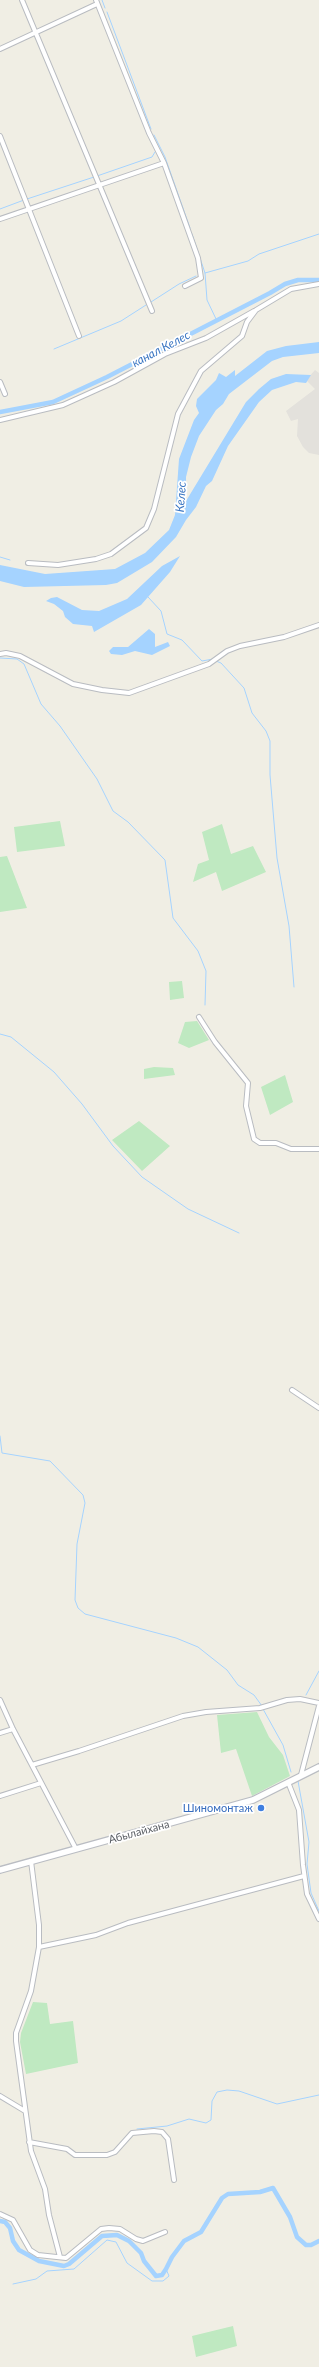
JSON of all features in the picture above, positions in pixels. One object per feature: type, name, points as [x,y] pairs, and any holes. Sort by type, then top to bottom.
[{"type":"main road","name":"Абылайхана","points":[[0,1870],[253,1800],[267,1795],[301,1775],[319,1767]]},
{"type":"street","points":[[22,0],[152,311]]},
{"type":"street","points":[[0,49],[97,2],[149,133],[164,163],[202,272],[201,278],[185,286]]},
{"type":"street","points":[[0,136],[79,336]]},
{"type":"street","points":[[0,219],[164,163]]},
{"type":"street","points":[[0,420],[63,405],[114,382],[165,354],[206,338],[292,289],[319,284]]},
{"type":"street","points":[[28,563],[58,565],[96,559],[111,554],[146,528],[154,509],[178,414],[190,389],[201,371],[242,336],[248,322],[256,310]]},
{"type":"street","points":[[0,382],[5,394]]},
{"type":"street","points":[[0,654],[6,653],[20,656],[72,684],[102,690],[129,693],[209,664],[227,651],[240,646],[284,637],[319,625]]},
{"type":"street","points":[[199,1017],[215,1042],[248,1083],[246,1106],[254,1139],[260,1143],[276,1143],[291,1149],[319,1149]]},
{"type":"street","points":[[292,1390],[319,1408]]},
{"type":"street","points":[[32,1765],[183,1716],[206,1712],[260,1708],[287,1700],[300,1699],[319,1703]]},
{"type":"street","points":[[0,1700],[12,1729],[76,1849]]},
{"type":"street","points":[[301,1775],[319,1706]]},
{"type":"street","points":[[0,1733],[12,1729]]},
{"type":"street","points":[[288,1782],[299,1810],[304,1876],[307,1894],[319,1919]]},
{"type":"street","points":[[0,1796],[41,1783]]},
{"type":"street","points":[[31,1861],[39,1925],[39,1947],[31,1991],[16,2033],[29,2142],[36,2169],[45,2188],[49,2215],[60,2257]]},
{"type":"street","points":[[39,1947],[96,1935],[128,1923],[304,1876]]},
{"type":"street","points":[[0,2096],[25,2111]]},
{"type":"street","points":[[29,2142],[67,2149],[75,2155],[107,2155],[115,2152],[132,2133],[154,2130],[162,2132],[168,2139],[174,2180]]},
{"type":"street","points":[[0,2214],[13,2220],[30,2250],[38,2255],[66,2258],[101,2229],[120,2229],[136,2239],[143,2241],[165,2232]]},
{"type":"shaded area","points":[[315,370],[319,373],[319,455],[309,453],[303,447],[297,436],[298,419],[291,421],[286,411],[315,389],[306,380]]},
{"type":"green space","points":[[60,821],[65,846],[17,852],[14,827]]},
{"type":"green space","points":[[222,824],[231,854],[253,846],[266,872],[222,891],[216,872],[193,882],[198,864],[209,860],[202,832]]},
{"type":"green space","points":[[7,856],[27,908],[0,912],[0,857]]},
{"type":"green space","points":[[182,981],[184,998],[170,1000],[169,982]]},
{"type":"green space","points":[[197,1021],[209,1040],[189,1048],[178,1043],[185,1022]]},
{"type":"green space","points":[[154,1067],[173,1068],[175,1075],[144,1079],[144,1069]]},
{"type":"green space","points":[[285,1075],[293,1102],[270,1115],[261,1087]]},
{"type":"green space","points":[[139,1121],[170,1146],[142,1171],[112,1140]]},
{"type":"green space","points":[[257,1712],[269,1737],[283,1755],[290,1776],[252,1796],[236,1749],[221,1753],[217,1715]]},
{"type":"green space","points":[[33,2002],[47,2003],[50,2024],[73,2021],[78,2063],[26,2074],[20,2042],[21,2033]]},
{"type":"green space","points":[[233,2326],[237,2346],[196,2357],[192,2336]]},
{"type":"water","name":"Келес","points":[[319,342],[319,353],[283,357],[272,361],[229,394],[223,404],[216,410],[199,436],[191,457],[186,477],[186,501],[246,402],[271,379],[286,374],[311,375],[306,383],[296,382],[272,390],[259,402],[228,446],[212,481],[206,486],[196,507],[176,537],[152,562],[117,583],[106,585],[24,587],[0,581],[0,565],[45,574],[115,569],[145,553],[169,530],[175,515],[179,459],[194,420],[199,413],[196,406],[197,399],[216,380],[219,373],[226,377],[235,370],[235,376],[267,351],[286,346]]},
{"type":"water","points":[[180,556],[170,572],[141,605],[94,632],[92,626],[73,624],[65,617],[63,611],[54,604],[46,601],[57,597],[82,610],[99,611],[127,599],[162,566]]},
{"type":"water","points":[[149,629],[155,634],[155,647],[168,642],[170,646],[152,655],[135,651],[122,655],[111,654],[109,651],[113,647],[128,647]]},
{"type":"waterway","points":[[102,0],[105,8]]},
{"type":"waterway","points":[[107,12],[151,129]]},
{"type":"waterway","points":[[154,135],[165,157],[190,228]]},
{"type":"waterway","points":[[97,176],[152,157],[155,152]]},
{"type":"waterway","points":[[27,199],[94,177]]},
{"type":"waterway","points":[[0,209],[24,200]]},
{"type":"waterway","points":[[192,234],[205,273],[207,300],[217,321]]},
{"type":"waterway","points":[[205,273],[248,261],[259,254],[319,234]]},
{"type":"waterway","points":[[151,302],[179,284],[196,276]]},
{"type":"waterway","name":"канал Келес","points":[[0,412],[53,402],[107,377],[285,284],[298,280],[319,280]]},
{"type":"waterway","points":[[54,349],[121,321],[146,305]]},
{"type":"waterway","points":[[0,557],[10,560]]},
{"type":"waterway","points":[[148,597],[161,611],[167,634],[182,640],[202,661],[213,659]]},
{"type":"waterway","points":[[0,658],[17,659],[24,664],[41,704],[60,726],[97,779],[113,811],[128,822],[165,860],[173,918],[198,951],[206,971],[205,1005]]},
{"type":"waterway","points":[[216,661],[221,663],[244,688],[252,713],[266,731],[270,741],[270,775],[277,858],[289,926],[294,987]]},
{"type":"waterway","points":[[0,1034],[11,1037],[54,1072],[82,1104],[113,1146],[142,1177],[188,1209],[239,1233]]},
{"type":"waterway","points":[[0,1436],[2,1453],[50,1461],[83,1495],[85,1503],[77,1544],[75,1600],[78,1608],[85,1614],[176,1638],[198,1647],[227,1670],[238,1685],[254,1695],[262,1706]]},
{"type":"waterway","points":[[306,1695],[319,1671]]},
{"type":"waterway","points":[[263,1709],[283,1745],[291,1772]]},
{"type":"waterway","points":[[298,1781],[309,1842],[307,1864],[311,1893],[319,1911]]},
{"type":"waterway","points":[[137,2129],[167,2126],[189,2119],[206,2123],[211,2120],[212,2101],[217,2092],[227,2090],[239,2091],[277,2104],[319,2095]]},
{"type":"waterway","points":[[0,2221],[5,2222],[10,2228],[13,2241],[19,2250],[39,2261],[64,2266],[69,2264],[102,2236],[117,2235],[129,2241],[141,2253],[144,2261],[156,2276],[162,2275],[172,2257],[184,2241],[201,2232],[222,2198],[228,2194],[260,2192],[273,2188],[290,2217],[297,2237],[306,2245],[311,2245],[319,2241]]},
{"type":"waterway","points":[[13,2284],[36,2279],[47,2271],[74,2269],[107,2240],[116,2242],[127,2263],[152,2281],[163,2281],[169,2276],[166,2269]]},
{"type":"place","name":"Шиномонтаж","points":[[261,1808]]}]
